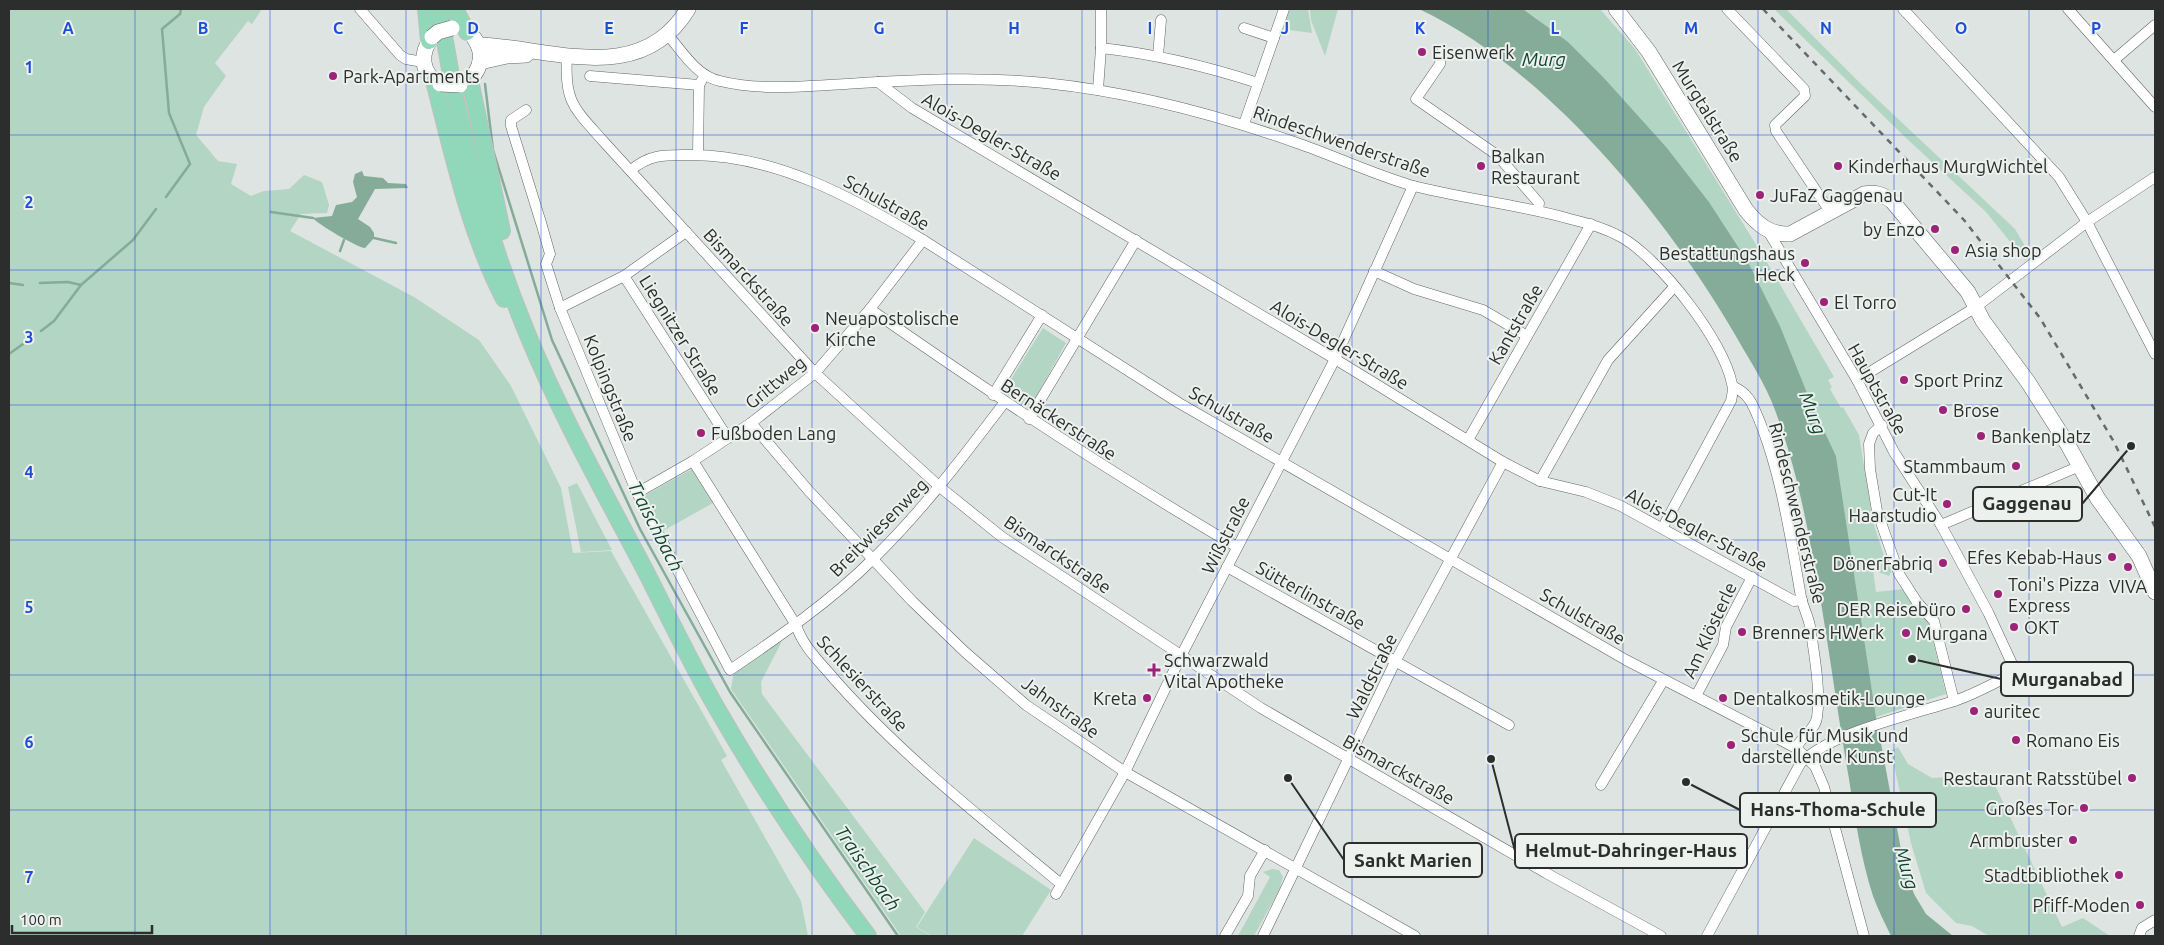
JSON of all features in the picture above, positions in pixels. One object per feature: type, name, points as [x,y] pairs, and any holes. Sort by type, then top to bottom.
[{"type":"main road","points":[[426,9],[430,39]]},
{"type":"main road","points":[[440,9],[447,57],[474,174],[502,268],[528,335],[593,472],[717,710],[773,803],[827,882],[868,936]]},
{"type":"main road","points":[[455,9],[459,30]]},
{"type":"main road","points":[[437,82],[462,188],[487,266],[511,312],[528,335]]},
{"type":"main road","points":[[465,82],[497,218],[524,303],[528,335]]},
{"type":"street","points":[[360,9],[400,54],[406,59],[423,62]]},
{"type":"street","points":[[480,62],[507,56],[562,56],[598,59],[622,56],[639,50],[667,34],[688,9]]},
{"type":"street","points":[[1098,90],[1101,9]]},
{"type":"street","points":[[1244,124],[1284,9]]},
{"type":"street","name":"Murgtalstraße","points":[[1616,9],[1654,60],[1746,210],[1768,231]]},
{"type":"street","points":[[1726,9],[1804,89],[1805,96],[1775,125],[1776,131],[1831,212]]},
{"type":"street","points":[[1903,9],[2059,177],[2087,222],[2151,336],[2155,354]]},
{"type":"street","points":[[2068,9],[2155,107]]},
{"type":"street","points":[[1158,56],[1161,20]]},
{"type":"street","points":[[2114,60],[2155,26]]},
{"type":"street","points":[[1244,28],[1274,38]]},
{"type":"street","points":[[478,45],[480,62],[478,70],[465,82],[437,82],[423,62],[424,52],[430,39],[438,32],[459,30],[478,45],[506,46],[562,56]]},
{"type":"street","points":[[667,34],[702,81],[698,154]]},
{"type":"street","points":[[1101,48],[1192,63],[1258,83]]},
{"type":"street","points":[[1441,53],[1440,64],[1416,99],[1497,155],[1538,203],[1538,210]]},
{"type":"street","name":"Bismarckstraße","points":[[562,56],[569,99],[576,111],[686,232],[815,373],[941,488],[1002,537],[1261,708],[1661,936]]},
{"type":"street","points":[[590,76],[702,81]]},
{"type":"street","name":"Rindeschwenderstraße","points":[[702,81],[767,87],[933,79],[1007,80],[1098,90],[1151,100],[1244,124],[1413,186],[1538,210],[1591,224],[1624,239],[1648,257],[1674,287],[1716,343],[1727,364],[1734,387],[1746,393],[1754,407],[1770,452],[1802,600],[1810,624],[1817,686],[1818,717],[1815,724],[1801,738],[1796,748]]},
{"type":"street","name":"Alois-Degler-Straße","points":[[877,82],[912,108],[1336,359],[1503,462],[1540,481],[1586,492],[1621,506],[1794,601],[1802,600]]},
{"type":"street","name":"Kolpingstraße","points":[[526,110],[511,120],[512,126],[550,254],[546,264],[560,308],[637,493],[730,670]]},
{"type":"street","name":"Schulstraße","points":[[631,170],[644,160],[664,155],[698,154],[738,159],[764,165],[815,183],[882,216],[923,240],[1179,403],[1663,680],[1796,748],[1815,766],[1824,787],[1864,936]]},
{"type":"street","points":[[1857,380],[1976,307],[2087,222],[2155,177]]},
{"type":"street","name":"Wißstraße","points":[[1056,894],[1124,772],[1181,656],[1336,359],[1413,186]]},
{"type":"street","points":[[1768,231],[1790,234],[1864,194],[1874,192],[1882,194],[1892,201],[1968,292],[1976,307],[2028,382],[2098,499],[2139,556],[2155,592]]},
{"type":"street","name":"Kantstraße","points":[[1468,440],[1591,224]]},
{"type":"street","name":"Hauptstraße","points":[[1768,231],[1857,380],[1882,425],[1894,452],[1941,525],[1988,612],[2014,668],[2010,676],[1954,701]]},
{"type":"street","points":[[560,308],[624,276],[686,232]]},
{"type":"street","name":"Grittweg","points":[[637,493],[693,461],[751,423],[815,373],[870,309],[923,240]]},
{"type":"street","points":[[1029,419],[1136,240]]},
{"type":"street","points":[[1374,271],[1414,289],[1483,310],[1528,336]]},
{"type":"street","name":"Liegnitzer Straße","points":[[624,276],[727,437]]},
{"type":"street","points":[[1540,481],[1608,360],[1674,287]]},
{"type":"street","name":"Bernäckerstraße","points":[[870,309],[1004,403],[1121,478],[1237,547]]},
{"type":"street","points":[[993,395],[1042,315]]},
{"type":"street","points":[[1663,528],[1731,401],[1734,387]]},
{"type":"street","name":"Breitwiesenweg","points":[[730,670],[796,625],[874,559],[941,488],[1004,403]]},
{"type":"street","name":"Jahnstraße","points":[[751,423],[808,490],[912,601],[965,652],[1026,705],[1124,772],[1415,936]]},
{"type":"street","points":[[1707,936],[1800,764],[1806,757],[1830,742],[1954,701],[1934,621],[1917,602],[1899,574],[1877,511],[1870,469],[1869,444],[1873,433],[1882,425]]},
{"type":"street","name":"Schlesierstraße","points":[[693,461],[796,625],[801,640],[847,693],[905,752],[1061,884]]},
{"type":"street","name":"Waldstraße","points":[[1263,936],[1278,910],[1294,868],[1396,660],[1449,558],[1503,462]]},
{"type":"street","points":[[1941,525],[2080,466]]},
{"type":"street","name":"Sütterlinstraße","points":[[1227,567],[1509,725]]},
{"type":"street","name":"Am Klösterle","points":[[1696,696],[1722,645],[1726,627],[1752,577]]},
{"type":"street","points":[[1601,785],[1663,680]]},
{"type":"street","points":[[1225,936],[1248,896],[1250,876],[1265,850]]},
{"type":"street","points":[[2139,934],[2146,924],[2155,920]]},
{"type":"shaded area","points":[[9,9],[262,9],[252,24],[248,21],[215,63],[226,76],[204,107],[196,135],[218,161],[237,164],[231,184],[251,196],[264,191],[289,189],[304,175],[322,182],[329,205],[327,213],[301,214],[290,231],[414,297],[479,340],[511,386],[561,488],[573,553],[611,551],[727,756],[721,760],[801,901],[808,936],[9,936]]},
{"type":"shaded area","points":[[1288,9],[1308,9],[1312,33],[1281,29]]},
{"type":"shaded area","points":[[1310,9],[1338,9],[1325,56],[1311,20]]},
{"type":"shaded area","points":[[1523,9],[1600,9],[1635,49],[1768,264],[1834,377],[1828,380],[1832,387],[1830,389],[1859,435],[1873,522],[1886,562],[1892,570],[1889,576],[1873,570],[1876,592],[1904,589],[1929,624],[1946,694],[1876,717],[1836,456],[1812,405],[1780,326],[1748,262],[1709,202],[1667,148],[1536,18]]},
{"type":"shaded area","points":[[1774,9],[1786,9],[1862,85],[2015,229],[2031,256],[2025,260],[1986,212],[1905,137]]},
{"type":"shaded area","points":[[1043,328],[1066,343],[1029,410],[1003,392]]},
{"type":"shaded area","points":[[692,469],[713,503],[661,532],[644,496]]},
{"type":"shaded area","points":[[577,483],[612,550],[581,552],[568,487]]},
{"type":"shaded area","points":[[779,640],[781,643],[761,682],[762,694],[925,912],[916,927],[931,936],[901,936],[731,689],[734,670]]},
{"type":"shaded area","points":[[1898,747],[1908,764],[1932,778],[1963,776],[1993,781],[2062,927],[2083,918],[2110,936],[1989,936],[1972,926],[1956,923],[1926,893],[1911,843],[1891,751]]},
{"type":"shaded area","points":[[974,838],[1051,890],[1022,936],[932,936],[917,927]]},
{"type":"shaded area","points":[[1272,869],[1279,870],[1283,877],[1279,890],[1254,936],[1238,936],[1270,877],[1263,872]]},
{"type":"water","name":"Murg","points":[[1419,9],[1523,9],[1568,42],[1603,77],[1667,148],[1709,202],[1748,262],[1780,326],[1812,405],[1836,456],[1876,717],[1903,860],[1914,894],[1926,914],[1953,936],[1891,936],[1873,896],[1856,823],[1823,613],[1802,502],[1793,465],[1775,410],[1752,364],[1676,244],[1600,151],[1557,108],[1513,69],[1467,35]]},
{"type":"water","points":[[362,171],[364,176],[383,178],[388,183],[406,184],[408,188],[375,189],[358,219],[370,227],[374,233],[374,238],[365,248],[338,235],[313,218],[332,216],[336,205],[352,202],[357,197],[353,182],[355,174]]},
{"type":"waterway","points":[[166,197],[190,164],[169,113],[162,29],[180,14],[181,9]]},
{"type":"waterway","name":"Traischbach","points":[[485,84],[493,150],[552,340],[640,529],[730,692],[898,936]]},
{"type":"waterway","points":[[41,331],[54,321],[81,285],[133,240],[156,209]]},
{"type":"waterway","points":[[271,212],[313,218]]},
{"type":"waterway","points":[[374,238],[396,243]]},
{"type":"waterway","points":[[340,251],[344,240]]},
{"type":"waterway","points":[[40,283],[68,282],[81,285]]},
{"type":"waterway","points":[[9,283],[23,285]]},
{"type":"waterway","points":[[9,354],[23,344]]},
{"type":"railway","points":[[1763,9],[1964,220],[2040,318],[2114,442],[2155,527]]},
{"type":"place","name":"Eisenwerk","points":[[1422,52]]},
{"type":"place","name":"Park-Apartments","points":[[333,76]]},
{"type":"place","name":"Balkan Restaurant","points":[[1481,166]]},
{"type":"place","name":"Kinderhaus MurgWichtel","points":[[1838,166]]},
{"type":"place","name":"JuFaZ Gaggenau","points":[[1760,195]]},
{"type":"place","name":"by Enzo","points":[[1935,229]]},
{"type":"place","name":"Asia shop","points":[[1955,250]]},
{"type":"place","name":"Bestattungshaus Heck","points":[[1805,263]]},
{"type":"place","name":"El Torro","points":[[1824,302]]},
{"type":"place","name":"Neuapostolische Kirche","points":[[815,328]]},
{"type":"place","name":"Sport Prinz","points":[[1904,380]]},
{"type":"place","name":"Brose","points":[[1943,410]]},
{"type":"place","name":"Fußboden Lang","points":[[701,433]]},
{"type":"place","name":"Bankenplatz","points":[[1981,436]]},
{"type":"place","name":"Gaggenau","points":[[2131,446]]},
{"type":"place","name":"Stammbaum","points":[[2016,466]]},
{"type":"place","name":"Cut-It Haarstudio","points":[[1947,504]]},
{"type":"place","name":"Efes Kebab-Haus","points":[[2112,557]]},
{"type":"place","name":"DönerFabriq","points":[[1943,563]]},
{"type":"place","name":"VIVA","points":[[2128,567]]},
{"type":"place","name":"Toni's Pizza Express","points":[[1998,594]]},
{"type":"place","name":"DER Reisebüro","points":[[1966,609]]},
{"type":"place","name":"OKT","points":[[2014,627]]},
{"type":"place","name":"Brenners HWerk","points":[[1742,632]]},
{"type":"place","name":"Murgana","points":[[1906,633]]},
{"type":"place","name":"Murganabad","points":[[1912,659]]},
{"type":"place","name":"Schwarzwald Vital Apotheke","points":[[1154,670]]},
{"type":"place","name":"Kreta","points":[[1147,698]]},
{"type":"place","name":"Dentalkosmetik-Lounge","points":[[1723,698]]},
{"type":"place","name":"auritec","points":[[1974,711]]},
{"type":"place","name":"Romano Eis","points":[[2016,740]]},
{"type":"place","name":"Schule für Musik und darstellende Kunst","points":[[1731,745]]},
{"type":"place","name":"Helmut-Dahringer-Haus","points":[[1491,759]]},
{"type":"place","name":"Sankt Marien","points":[[1288,778]]},
{"type":"place","name":"Restaurant Ratsstübel","points":[[2132,778]]},
{"type":"place","name":"Hans-Thoma-Schule","points":[[1686,782]]},
{"type":"place","name":"Großes Tor","points":[[2084,808]]},
{"type":"place","name":"Armbruster","points":[[2073,840]]},
{"type":"place","name":"Stadtbibliothek","points":[[2119,875]]},
{"type":"place","name":"Pfiff-Moden","points":[[2140,905]]}]
